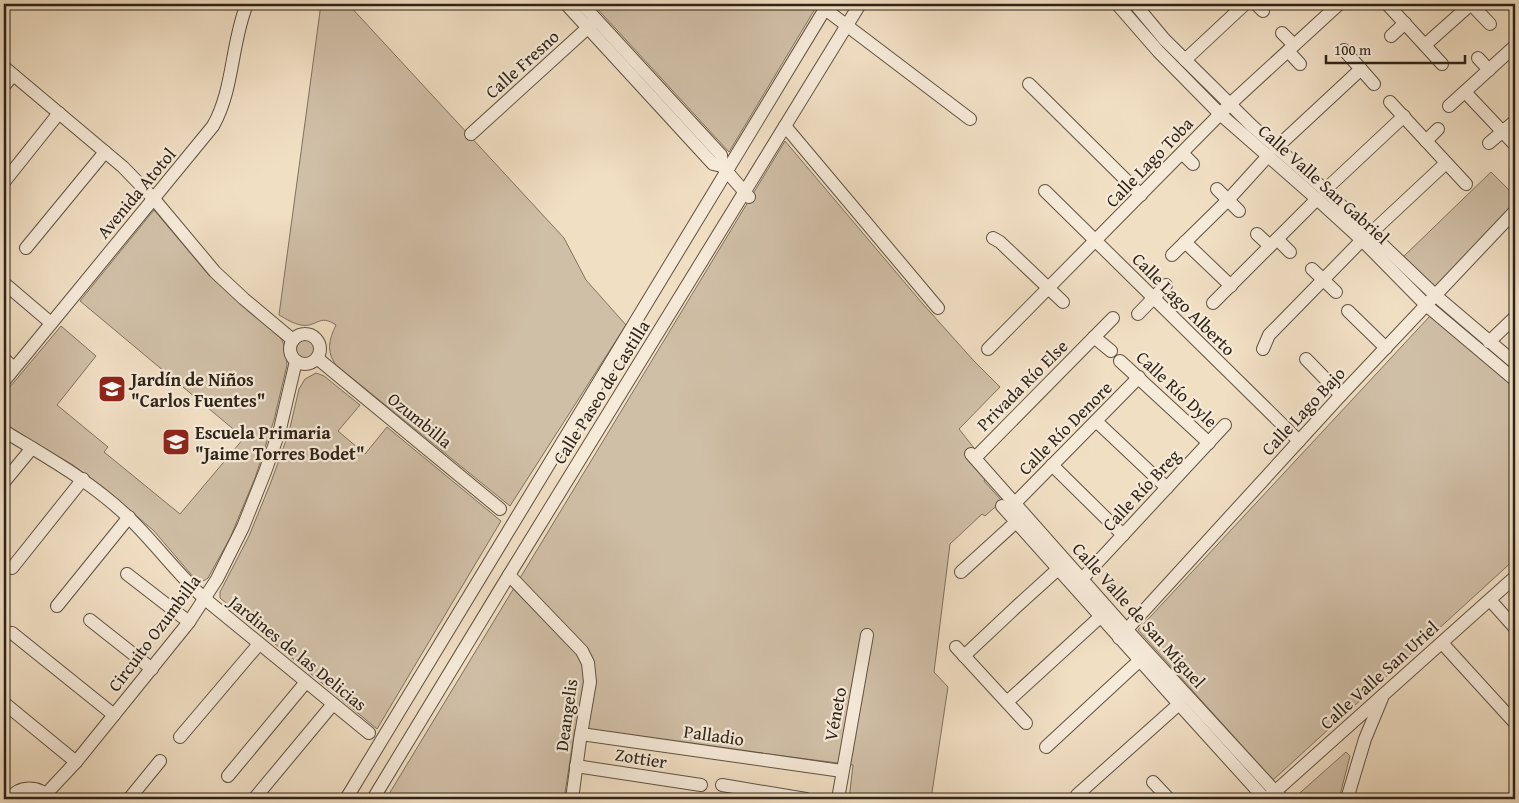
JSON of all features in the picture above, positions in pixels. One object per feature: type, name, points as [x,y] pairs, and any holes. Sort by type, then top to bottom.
[{"type":"street","name":"Avenida Atotol","points":[[4,382],[209,133],[218,118],[226,97],[238,30],[248,4]]},
{"type":"street","points":[[566,4],[592,23]]},
{"type":"street","points":[[582,4],[592,23],[713,164],[724,169],[746,195]]},
{"type":"street","name":"Calle Paseo de Castilla","points":[[373,799],[509,575],[746,195],[785,126],[860,4]]},
{"type":"street","name":"Calle Valle San Gabriel","points":[[1118,4],[1158,51],[1220,114],[1272,152],[1366,236],[1515,363]]},
{"type":"street","name":"Calle Valle San Gabriel","points":[[1135,4],[1164,39],[1230,104],[1272,152]]},
{"type":"street","points":[[1185,60],[1244,4]]},
{"type":"street","name":"Calle Lago Toba","points":[[988,350],[1230,104],[1339,4]]},
{"type":"street","points":[[1387,4],[1442,64]]},
{"type":"street","points":[[1425,45],[1471,4],[1490,24]]},
{"type":"street","points":[[827,6],[847,25],[970,119]]},
{"type":"street","name":"Calle Paseo de Castilla","points":[[346,799],[724,169],[827,6]]},
{"type":"street","name":"Calle Fresno","points":[[471,134],[592,23]]},
{"type":"street","points":[[1390,36],[1405,23]]},
{"type":"street","points":[[1282,33],[1300,64]]},
{"type":"street","points":[[1344,50],[1374,84]]},
{"type":"street","points":[[1449,106],[1489,70],[1514,51]]},
{"type":"street","points":[[1478,58],[1489,70]]},
{"type":"street","points":[[1172,256],[1228,200],[1272,152],[1361,69]]},
{"type":"street","points":[[4,86],[8,71],[123,167],[154,199],[215,272],[293,340]]},
{"type":"street","points":[[1029,84],[1141,195]]},
{"type":"street","points":[[1466,92],[1515,145]]},
{"type":"street","points":[[1390,102],[1466,184]]},
{"type":"street","points":[[4,182],[59,113]]},
{"type":"street","points":[[1214,304],[1321,194],[1404,116]]},
{"type":"street","points":[[1489,143],[1515,121]]},
{"type":"street","points":[[785,126],[938,308]]},
{"type":"street","points":[[1426,141],[1438,129]]},
{"type":"street","points":[[26,248],[105,152]]},
{"type":"street","points":[[1182,153],[1193,164]]},
{"type":"street","points":[[1263,349],[1269,334],[1366,236],[1446,163]]},
{"type":"street","points":[[1217,189],[1239,211]]},
{"type":"street","name":"Calle Lago Alberto","points":[[1045,190],[1299,441]]},
{"type":"street","name":"Calle Lago Bajo","points":[[1122,633],[1341,395],[1515,211]]},
{"type":"street","points":[[1257,234],[1290,252]]},
{"type":"street","name":"Calle Valle San Gabriel","points":[[1366,236],[1426,305],[1515,380]]},
{"type":"street","points":[[993,238],[1000,242],[1063,302]]},
{"type":"street","points":[[1185,242],[1231,286]]},
{"type":"street","points":[[1312,269],[1336,292]]},
{"type":"street","points":[[4,283],[51,323]]},
{"type":"street","points":[[1138,314],[1166,284]]},
{"type":"street","points":[[1348,310],[1386,348]]},
{"type":"street","points":[[1489,342],[1515,317]]},
{"type":"street","name":"Privada Río Else","points":[[973,456],[1113,318]]},
{"type":"street","points":[[303,334],[315,337],[320,347],[320,353],[317,358],[307,364],[296,361],[290,351],[290,345],[293,340],[303,334]]},
{"type":"street","points":[[1094,337],[1111,351]]},
{"type":"street","name":"Ozumbilla","points":[[317,358],[500,509]]},
{"type":"street","points":[[4,359],[14,368]]},
{"type":"street","points":[[1306,360],[1341,395]]},
{"type":"street","name":"Circuito Ozumbilla","points":[[48,797],[152,669],[205,599],[217,579],[239,534],[265,472],[280,429],[296,361]]},
{"type":"street","name":"Calle Río Dyle","points":[[1120,361],[1209,443]]},
{"type":"street","name":"Calle Río Denore","points":[[1015,503],[1139,377]]},
{"type":"street","points":[[1096,422],[1166,488]]},
{"type":"street","name":"Calle Río Breg","points":[[1082,578],[1225,425]]},
{"type":"street","name":"Jardines de las Delicias","points":[[4,431],[83,479],[129,518],[188,584],[369,733]]},
{"type":"street","points":[[4,482],[32,448]]},
{"type":"street","name":"Calle Valle de San Miguel","points":[[973,456],[1082,578],[1140,660],[1178,704],[1272,797]]},
{"type":"street","points":[[1052,465],[1123,534]]},
{"type":"street","points":[[12,568],[83,479]]},
{"type":"street","name":"Calle Valle de San Miguel","points":[[1002,506],[1100,617],[1122,633],[1272,797]]},
{"type":"street","points":[[57,606],[129,518]]},
{"type":"street","points":[[961,572],[1016,522]]},
{"type":"street","points":[[1026,723],[960,651],[1014,608],[1058,569]]},
{"type":"street","points":[[127,574],[188,622]]},
{"type":"street","name":"Deangelis","points":[[509,575],[582,651],[588,664],[590,682],[572,799]]},
{"type":"street","name":"Calle Valle San Uriel","points":[[1272,797],[1384,693],[1515,577]]},
{"type":"street","points":[[1490,600],[1515,628]]},
{"type":"street","points":[[1007,702],[1100,617]]},
{"type":"street","points":[[90,620],[152,669]]},
{"type":"street","points":[[12,633],[114,715]]},
{"type":"street","name":"Véneto","points":[[838,799],[867,635]]},
{"type":"street","points":[[1442,643],[1515,723]]},
{"type":"street","points":[[180,736],[259,644]]},
{"type":"street","points":[[1046,747],[1140,660]]},
{"type":"street","points":[[228,776],[306,682]]},
{"type":"street","points":[[1347,799],[1366,739],[1384,693]]},
{"type":"street","points":[[4,703],[76,762]]},
{"type":"street","points":[[254,799],[333,704]]},
{"type":"street","points":[[1077,795],[1178,704]]},
{"type":"street","name":"Palladio","points":[[581,734],[842,771]]},
{"type":"street","points":[[379,743],[398,757]]},
{"type":"street","points":[[129,799],[160,762]]},
{"type":"street","name":"Zottier","points":[[576,766],[701,785]]},
{"type":"street","points":[[1153,782],[1169,799]]},
{"type":"street","points":[[722,785],[806,799]]},
{"type":"street","points":[[9,793],[25,788],[36,789],[48,797]]},
{"type":"shaded area","points":[[321,4],[348,4],[564,238],[586,280],[626,325],[510,506],[336,365],[331,355],[330,345],[336,325],[326,320],[311,325],[301,325],[279,315]]},
{"type":"shaded area","points":[[593,4],[818,4],[729,152]]},
{"type":"shaded area","points":[[785,141],[922,303],[1000,387],[959,429],[974,448],[967,454],[986,478],[984,481],[1002,501],[985,516],[982,514],[950,544],[934,672],[948,687],[931,799],[849,799],[853,765],[575,729],[564,799],[386,799]]},
{"type":"shaded area","points":[[1491,172],[1515,196],[1515,203],[1435,289],[1402,258]]},
{"type":"shaded area","points":[[154,210],[208,274],[275,331],[282,340],[286,351],[287,365],[274,420],[255,478],[230,538],[208,578],[202,581],[195,579],[154,531],[103,487],[73,465],[4,424],[4,394],[61,326],[96,356],[57,405],[108,447],[104,452],[180,514],[244,438],[80,301]]},
{"type":"shaded area","points":[[1430,316],[1515,383],[1515,559],[1273,780],[1138,630]]},
{"type":"shaded area","points":[[302,340],[310,340],[316,346],[316,354],[310,360],[302,360],[296,354],[296,346]]},
{"type":"shaded area","points":[[316,373],[324,376],[360,405],[338,431],[365,454],[387,427],[501,521],[377,729],[220,598],[220,592],[249,536],[271,482],[289,432],[299,389],[305,379]]},
{"type":"shaded area","points":[[1346,752],[1350,756],[1339,799],[1293,799]]},
{"type":"place","name":"Jardín de Niños \"Carlos Fuentes\"","points":[[112,389]]},
{"type":"place","name":"Escuela Primaria \"Jaime Torres Bodet\"","points":[[176,442]]}]
